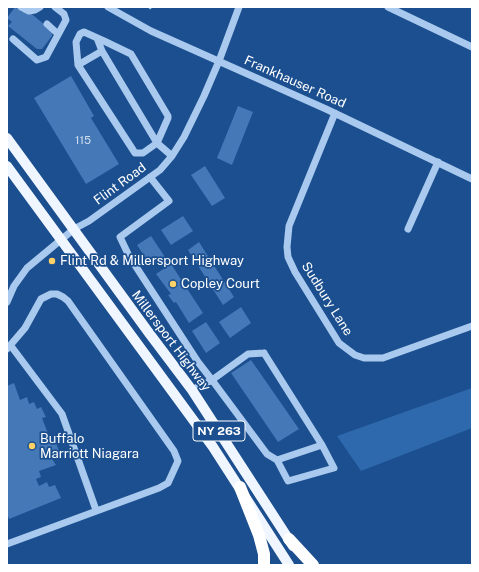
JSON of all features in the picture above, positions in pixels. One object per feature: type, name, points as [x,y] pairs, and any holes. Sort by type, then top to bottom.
[{"type":"highway","points":[[240,487],[259,535],[264,554],[264,565]]},
{"type":"highway","points":[[288,539],[313,565]]},
{"type":"main road","name":"Millersport Highway","points":[[8,139],[192,390],[305,565]]},
{"type":"main road","name":"NY 263","points":[[7,166],[213,448],[240,487],[289,565]]},
{"type":"street","points":[[21,7],[29,11],[40,7]]},
{"type":"street","points":[[14,38],[37,60],[46,58],[66,20],[64,14],[54,7]]},
{"type":"street","name":"Frankhauser Road","points":[[108,7],[151,31],[335,113],[472,179]]},
{"type":"street","name":"Flint Road","points":[[7,302],[14,286],[27,268],[74,229],[89,221],[160,170],[172,156],[193,121],[219,61],[239,7]]},
{"type":"street","points":[[388,7],[472,47]]},
{"type":"street","points":[[47,24],[58,34]]},
{"type":"street","points":[[84,32],[97,38],[131,54],[168,116],[157,143],[143,153],[135,153],[78,65],[76,42],[80,34],[84,32]]},
{"type":"street","points":[[97,38],[102,51],[157,143],[172,156]]},
{"type":"street","points":[[78,65],[102,51]]},
{"type":"street","name":"Sudbury Lane","points":[[335,113],[289,226],[287,247],[288,257],[295,272],[339,343],[346,350],[359,356],[374,359],[383,358],[472,326]]},
{"type":"street","points":[[408,229],[438,162]]},
{"type":"street","points":[[150,177],[169,201],[120,237],[133,263],[198,362],[212,380],[267,454],[277,460],[288,481],[334,468],[264,353],[248,354],[212,380],[192,390]]},
{"type":"street","points":[[7,544],[159,488],[168,483],[178,461],[174,451],[68,301],[57,294],[51,294],[41,299],[25,328],[9,348],[62,414],[96,510]]},
{"type":"street","points":[[277,460],[322,446]]},
{"type":"shaded area","points":[[472,388],[472,428],[361,471],[337,436]]},
{"type":"building","points":[[15,7],[22,12],[27,10],[52,31],[52,36],[42,49],[37,49],[8,26],[12,22],[7,18]]},
{"type":"building","points":[[71,76],[94,116],[91,118],[119,164],[86,184],[34,98]]},
{"type":"building","points":[[238,106],[253,112],[232,165],[217,158]]},
{"type":"building","points":[[205,166],[225,198],[212,206],[191,175]]},
{"type":"building","name":"Copley Court","points":[[183,216],[193,231],[171,245],[161,230]]},
{"type":"building","name":"Copley Court","points":[[151,236],[165,257],[151,266],[137,245]]},
{"type":"building","name":"Copley Court","points":[[199,242],[234,297],[223,305],[188,250]]},
{"type":"building","name":"Copley Court","points":[[171,264],[203,313],[189,323],[176,302],[174,303],[168,295],[171,294],[156,274]]},
{"type":"building","name":"Copley Court","points":[[241,307],[251,323],[230,338],[219,322]]},
{"type":"building","name":"Copley Court","points":[[206,322],[220,343],[206,353],[192,331]]},
{"type":"building","points":[[251,360],[299,429],[278,442],[231,373]]},
{"type":"building","name":"Buffalo Marriott Niagara","points":[[14,383],[20,400],[27,397],[29,404],[34,402],[37,409],[41,407],[46,417],[42,418],[49,436],[53,435],[61,456],[52,459],[56,465],[39,471],[41,477],[36,479],[39,486],[47,482],[49,487],[55,485],[61,498],[9,519],[7,514],[7,386]]},
{"type":"place","name":"Flint Rd & Millersport Highway","points":[[52,261]]},
{"type":"place","name":"Copley Court","points":[[173,284]]},
{"type":"place","name":"Buffalo Marriott Niagara","points":[[32,446]]}]
